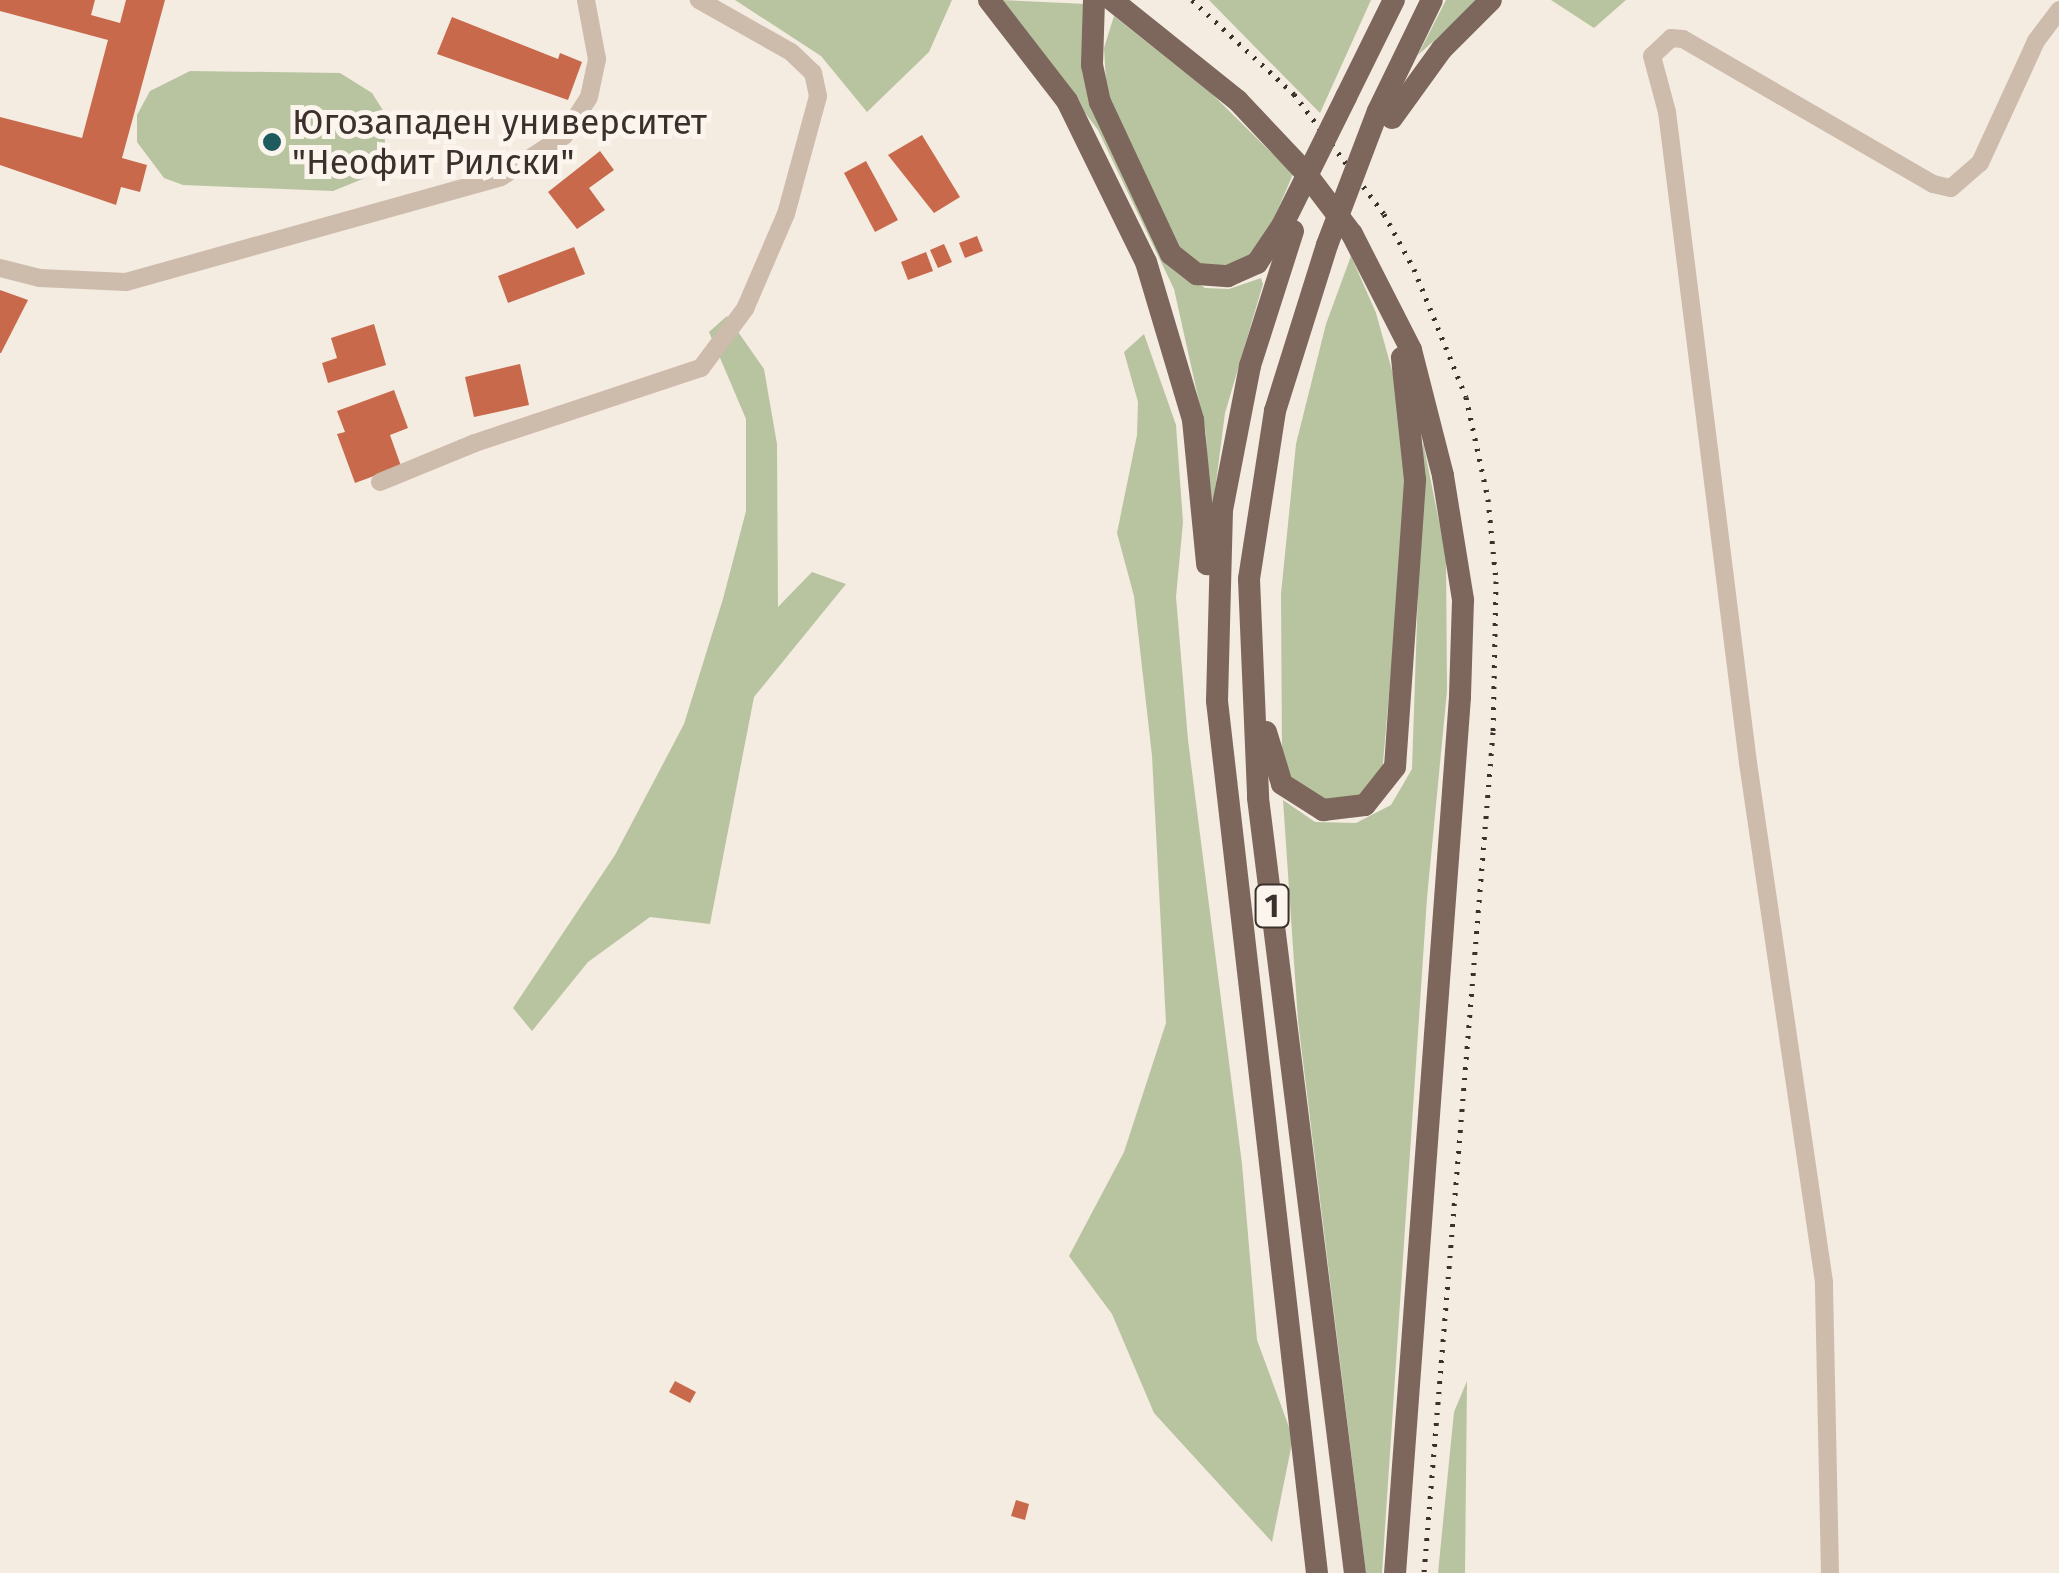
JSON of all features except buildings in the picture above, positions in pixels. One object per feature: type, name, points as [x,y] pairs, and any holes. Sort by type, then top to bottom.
[{"type":"main road","points":[[989,0],[1042,63],[1088,136],[1146,262],[1180,362],[1200,463],[1216,701]]},
{"type":"main road","points":[[1094,0],[1092,65],[1100,102],[1171,254],[1197,274],[1228,276],[1258,263],[1288,228]]},
{"type":"main road","points":[[1112,0],[1169,40],[1274,137],[1370,264],[1422,384],[1463,600],[1395,1573]]},
{"type":"main road","name":"1","points":[[1318,1573],[1216,701],[1225,492],[1250,366],[1288,228],[1394,0]]},
{"type":"main road","name":"1","points":[[1355,1573],[1258,798],[1248,579],[1275,410],[1327,245],[1432,0]]},
{"type":"main road","points":[[1385,114],[1491,0]]},
{"type":"main road","points":[[1248,579],[1266,739],[1282,784],[1323,810],[1365,805],[1386,782],[1400,748],[1415,480],[1402,357],[1370,264]]},
{"type":"street","points":[[0,268],[40,278],[126,282],[514,171],[564,136],[589,97],[597,59],[586,0]]},
{"type":"street","points":[[380,482],[474,443],[701,368],[746,309],[786,214],[818,96],[813,74],[791,52],[699,0]]},
{"type":"street","points":[[1830,1573],[1824,1282],[1748,764],[1667,112],[1652,56],[1671,38],[1684,38],[1932,184],[1950,188],[1980,162],[2036,41],[2059,10]]},
{"type":"green space","points":[[735,0],[952,0],[929,52],[867,112],[821,56]]},
{"type":"green space","points":[[1000,0],[1086,4],[1083,56],[1166,262],[1205,288],[1229,289],[1261,278],[1263,284],[1225,413],[1210,529],[1206,433],[1174,289],[1098,130]]},
{"type":"green space","points":[[1209,0],[1371,0],[1320,113]]},
{"type":"green space","points":[[1446,0],[1480,0],[1418,55]]},
{"type":"green space","points":[[1551,0],[1626,0],[1594,28]]},
{"type":"green space","points":[[1114,16],[1212,94],[1293,174],[1261,249],[1217,271],[1188,260],[1172,237],[1107,98],[1104,48]]},
{"type":"green space","points":[[190,71],[340,73],[372,93],[384,112],[385,149],[365,178],[333,191],[183,185],[164,178],[137,142],[137,115],[150,91]]},
{"type":"green space","points":[[1351,256],[1376,313],[1398,392],[1407,492],[1382,774],[1364,798],[1337,805],[1294,784],[1282,751],[1281,594],[1296,444],[1326,324]]},
{"type":"green space","points":[[727,316],[764,369],[777,444],[778,607],[812,572],[846,584],[754,697],[710,924],[650,917],[588,962],[532,1031],[513,1008],[615,855],[684,724],[723,599],[746,511],[746,419],[709,332]]},
{"type":"green space","points":[[1144,334],[1176,425],[1183,522],[1176,597],[1188,740],[1242,1164],[1257,1340],[1293,1438],[1272,1542],[1154,1413],[1112,1314],[1069,1256],[1124,1152],[1166,1023],[1152,756],[1134,596],[1117,533],[1137,435],[1138,402],[1124,352]]},
{"type":"green space","points":[[1423,442],[1446,556],[1447,691],[1427,898],[1382,1573],[1366,1573],[1298,1021],[1283,800],[1315,822],[1356,823],[1391,805],[1412,769]]},
{"type":"green space","points":[[1467,1381],[1465,1573],[1438,1573],[1454,1412]]},
{"type":"railway","points":[[1192,0],[1294,94],[1384,214],[1414,269],[1466,397],[1488,499],[1496,581],[1493,732],[1424,1573]]},
{"type":"place","name":"Югозападен университет \"Неофит Рилски\"","points":[[272,142]]}]
